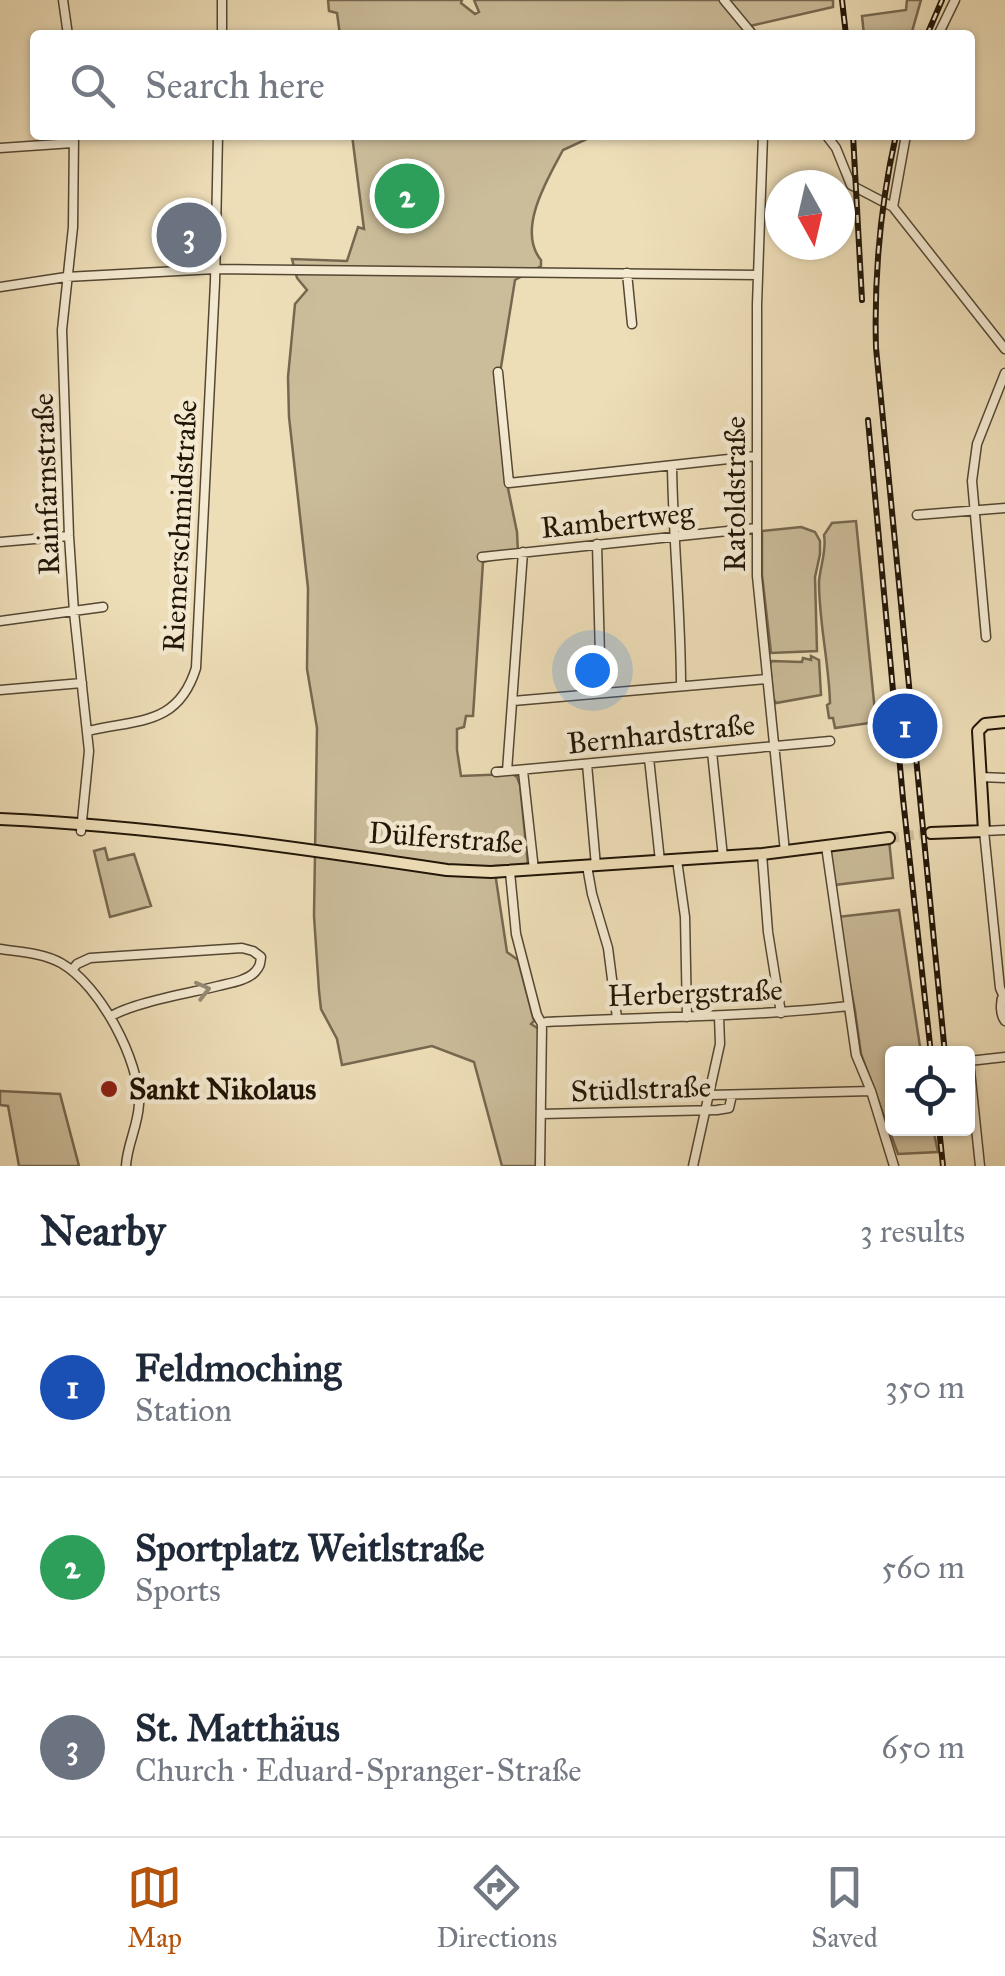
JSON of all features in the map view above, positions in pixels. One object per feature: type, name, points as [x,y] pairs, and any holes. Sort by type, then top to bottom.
[{"type":"main road","points":[[931,833],[984,831],[978,736],[980,728],[988,723],[1005,722]]},
{"type":"main road","name":"Dülferstraße","points":[[0,819],[231,839],[448,870],[510,872],[762,854],[889,838]]},
{"type":"street","points":[[63,0],[67,30]]},
{"type":"street","points":[[222,0],[222,30]]},
{"type":"street","points":[[724,0],[749,30]]},
{"type":"street","points":[[940,30],[955,0]]},
{"type":"street","points":[[0,148],[65,140]]},
{"type":"street","name":"Rainfarnstraße","points":[[73,140],[75,192],[62,330],[69,536],[89,751],[81,827]]},
{"type":"street","name":"Riemerschmidstraße","points":[[88,730],[148,720],[170,710],[184,696],[196,668],[218,140]]},
{"type":"street","name":"Ratoldstraße","points":[[762,140],[757,576],[784,852]]},
{"type":"street","points":[[830,140],[852,185],[892,206],[1005,349]]},
{"type":"street","points":[[892,206],[905,140]]},
{"type":"street","points":[[0,287],[66,277],[215,269],[758,275]]},
{"type":"street","points":[[627,273],[632,324]]},
{"type":"street","points":[[498,372],[509,483],[756,456]]},
{"type":"street","points":[[986,638],[972,482],[977,444],[1005,373]]},
{"type":"street","points":[[672,466],[681,686]]},
{"type":"street","points":[[917,514],[1005,508]]},
{"type":"street","name":"Rambertweg","points":[[482,556],[756,528]]},
{"type":"street","points":[[0,542],[69,536]]},
{"type":"street","points":[[597,544],[601,693]]},
{"type":"street","points":[[522,552],[513,701],[767,679]]},
{"type":"street","points":[[0,621],[102,607]]},
{"type":"street","points":[[0,690],[82,683]]},
{"type":"street","name":"Bernhardstraße","points":[[513,701],[502,772],[830,741]]},
{"type":"street","points":[[89,751],[95,736],[106,726]]},
{"type":"street","points":[[712,752],[723,857]]},
{"type":"street","points":[[649,758],[660,861]]},
{"type":"street","points":[[586,764],[592,894],[608,948],[617,1018]]},
{"type":"street","points":[[522,770],[534,870]]},
{"type":"street","points":[[980,776],[1005,778]]},
{"type":"street","points":[[1005,830],[984,831],[1005,1021]]},
{"type":"street","points":[[826,846],[856,1055],[872,1091],[894,1166]]},
{"type":"street","points":[[762,854],[768,932],[781,1013]]},
{"type":"street","points":[[676,860],[684,916],[687,1017]]},
{"type":"street","points":[[510,872],[516,934],[542,1024],[540,1166]]},
{"type":"street","points":[[72,970],[83,960],[126,955],[242,948],[261,957],[254,974],[240,980],[110,1018]]},
{"type":"street","points":[[0,949],[58,961],[91,990],[110,1018],[137,1082],[139,1108],[126,1166]]},
{"type":"street","name":"Herbergstraße","points":[[542,1024],[781,1013],[849,1006]]},
{"type":"street","points":[[693,1166],[720,1044],[719,1016]]},
{"type":"street","points":[[980,1166],[969,1061],[1005,1057]]},
{"type":"street","name":"Stüdlstraße","points":[[709,1095],[872,1091]]},
{"type":"street","name":"Stüdlstraße","points":[[541,1114],[729,1108],[732,1094]]},
{"type":"shaded area","points":[[328,0],[462,0],[475,14],[479,12],[474,0],[833,0],[833,7],[750,26],[751,30],[339,30],[337,13],[329,11]]},
{"type":"shaded area","points":[[907,0],[921,0],[912,30],[863,30],[862,16],[906,10]]},
{"type":"shaded area","points":[[353,140],[585,140],[563,150],[537,204],[532,234],[541,266],[515,280],[501,367],[496,375],[505,474],[518,553],[483,562],[473,716],[466,716],[464,727],[457,729],[461,776],[512,774],[520,785],[528,865],[494,866],[507,952],[518,960],[534,1021],[531,1024],[539,1029],[536,1166],[502,1166],[474,1062],[432,1046],[342,1065],[337,1039],[321,1009],[314,916],[317,728],[307,669],[308,588],[288,377],[295,304],[307,290],[297,278],[292,259],[347,261],[358,227],[364,229]]},
{"type":"shaded area","points":[[856,521],[876,722],[835,728],[827,705],[830,703],[819,582],[824,535],[832,523]]},
{"type":"shaded area","points":[[801,527],[815,532],[820,541],[815,577],[817,651],[771,653],[762,575],[762,531]]},
{"type":"shaded area","points":[[811,656],[819,660],[821,695],[776,703],[772,661],[802,662],[803,658],[811,660]]},
{"type":"shaded area","points":[[889,840],[893,878],[834,885],[832,849]]},
{"type":"shaded area","points":[[105,848],[108,860],[134,854],[151,906],[110,917],[94,851]]},
{"type":"shaded area","points":[[899,910],[920,1046],[885,1046],[885,1119],[861,1054],[837,917]]},
{"type":"shaded area","points":[[0,1091],[60,1094],[79,1166],[19,1166],[8,1106],[0,1105]]},
{"type":"shaded area","points":[[891,1136],[935,1136],[938,1152],[898,1154]]},
{"type":"tunnel","points":[[889,838],[931,833]]},
{"type":"railway","points":[[842,0],[845,30]]},
{"type":"railway","points":[[929,30],[942,0]]},
{"type":"railway","points":[[853,140],[862,300]]},
{"type":"railway","points":[[895,140],[879,241],[876,348],[944,1046]]},
{"type":"railway","points":[[868,420],[930,1046]]},
{"type":"railway","points":[[940,1136],[943,1166]]},
{"type":"place","name":"Sportplatz Weitlstraße","points":[[407,196]]},
{"type":"place","name":"St. Matthäus","points":[[189,235]]},
{"type":"place","name":"Feldmoching","points":[[905,726]]},
{"type":"place","name":"Sankt Nikolaus","points":[[109,1089]]}]
